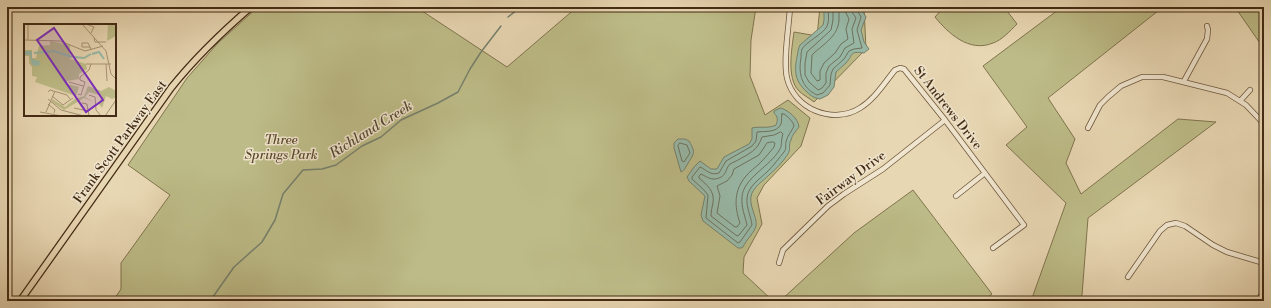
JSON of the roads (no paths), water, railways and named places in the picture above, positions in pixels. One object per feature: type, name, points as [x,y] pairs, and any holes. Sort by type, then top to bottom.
[{"type":"main road","name":"Frank Scott Parkway East","points":[[20,301],[171,88],[209,44],[251,7]]},
{"type":"street","name":"St Andrews Drive","points":[[790,7],[786,63],[787,78],[793,93],[803,104],[815,111],[830,116],[846,114],[860,109],[871,100],[895,70],[900,68],[904,69],[946,120],[1024,225],[993,248]]},
{"type":"street","points":[[1184,81],[1207,39],[1207,26]]},
{"type":"street","points":[[1088,128],[1100,105],[1121,86],[1142,77],[1163,76],[1227,93],[1246,105],[1264,124]]},
{"type":"street","points":[[1240,101],[1250,90]]},
{"type":"street","name":"Fairway Drive","points":[[779,263],[783,250],[828,206],[883,169],[946,120]]},
{"type":"street","points":[[956,196],[985,173]]},
{"type":"street","points":[[1128,277],[1160,231],[1168,225],[1176,223],[1185,226],[1213,245],[1227,252],[1264,263]]},
{"type":"street","points":[[1258,301],[1264,290]]},
{"type":"water","points":[[824,7],[860,7],[866,17],[861,30],[864,42],[869,49],[864,53],[856,52],[852,54],[846,63],[836,72],[834,87],[828,95],[820,99],[811,96],[800,84],[796,76],[796,67],[800,45],[823,25]]},
{"type":"water","points":[[781,108],[793,115],[799,127],[792,136],[789,152],[782,163],[758,185],[752,193],[751,202],[756,219],[756,226],[743,247],[738,248],[703,221],[701,215],[705,196],[689,181],[687,177],[700,161],[711,169],[717,169],[724,157],[749,144],[752,139],[752,128],[770,127],[776,125],[777,119],[774,111]]},
{"type":"water","points":[[678,139],[685,139],[689,141],[693,149],[692,156],[681,172],[674,148],[674,143]]},
{"type":"waterway","name":"Richland Creek","points":[[508,17],[521,7]]},
{"type":"waterway","name":"Richland Creek","points":[[210,301],[234,267],[262,242],[275,220],[283,194],[303,170],[322,169],[336,165],[362,146],[381,137],[401,120],[458,92],[481,52],[501,26]]},
{"type":"park label","name":"Three Springs Park","points":[[281,148]]}]
